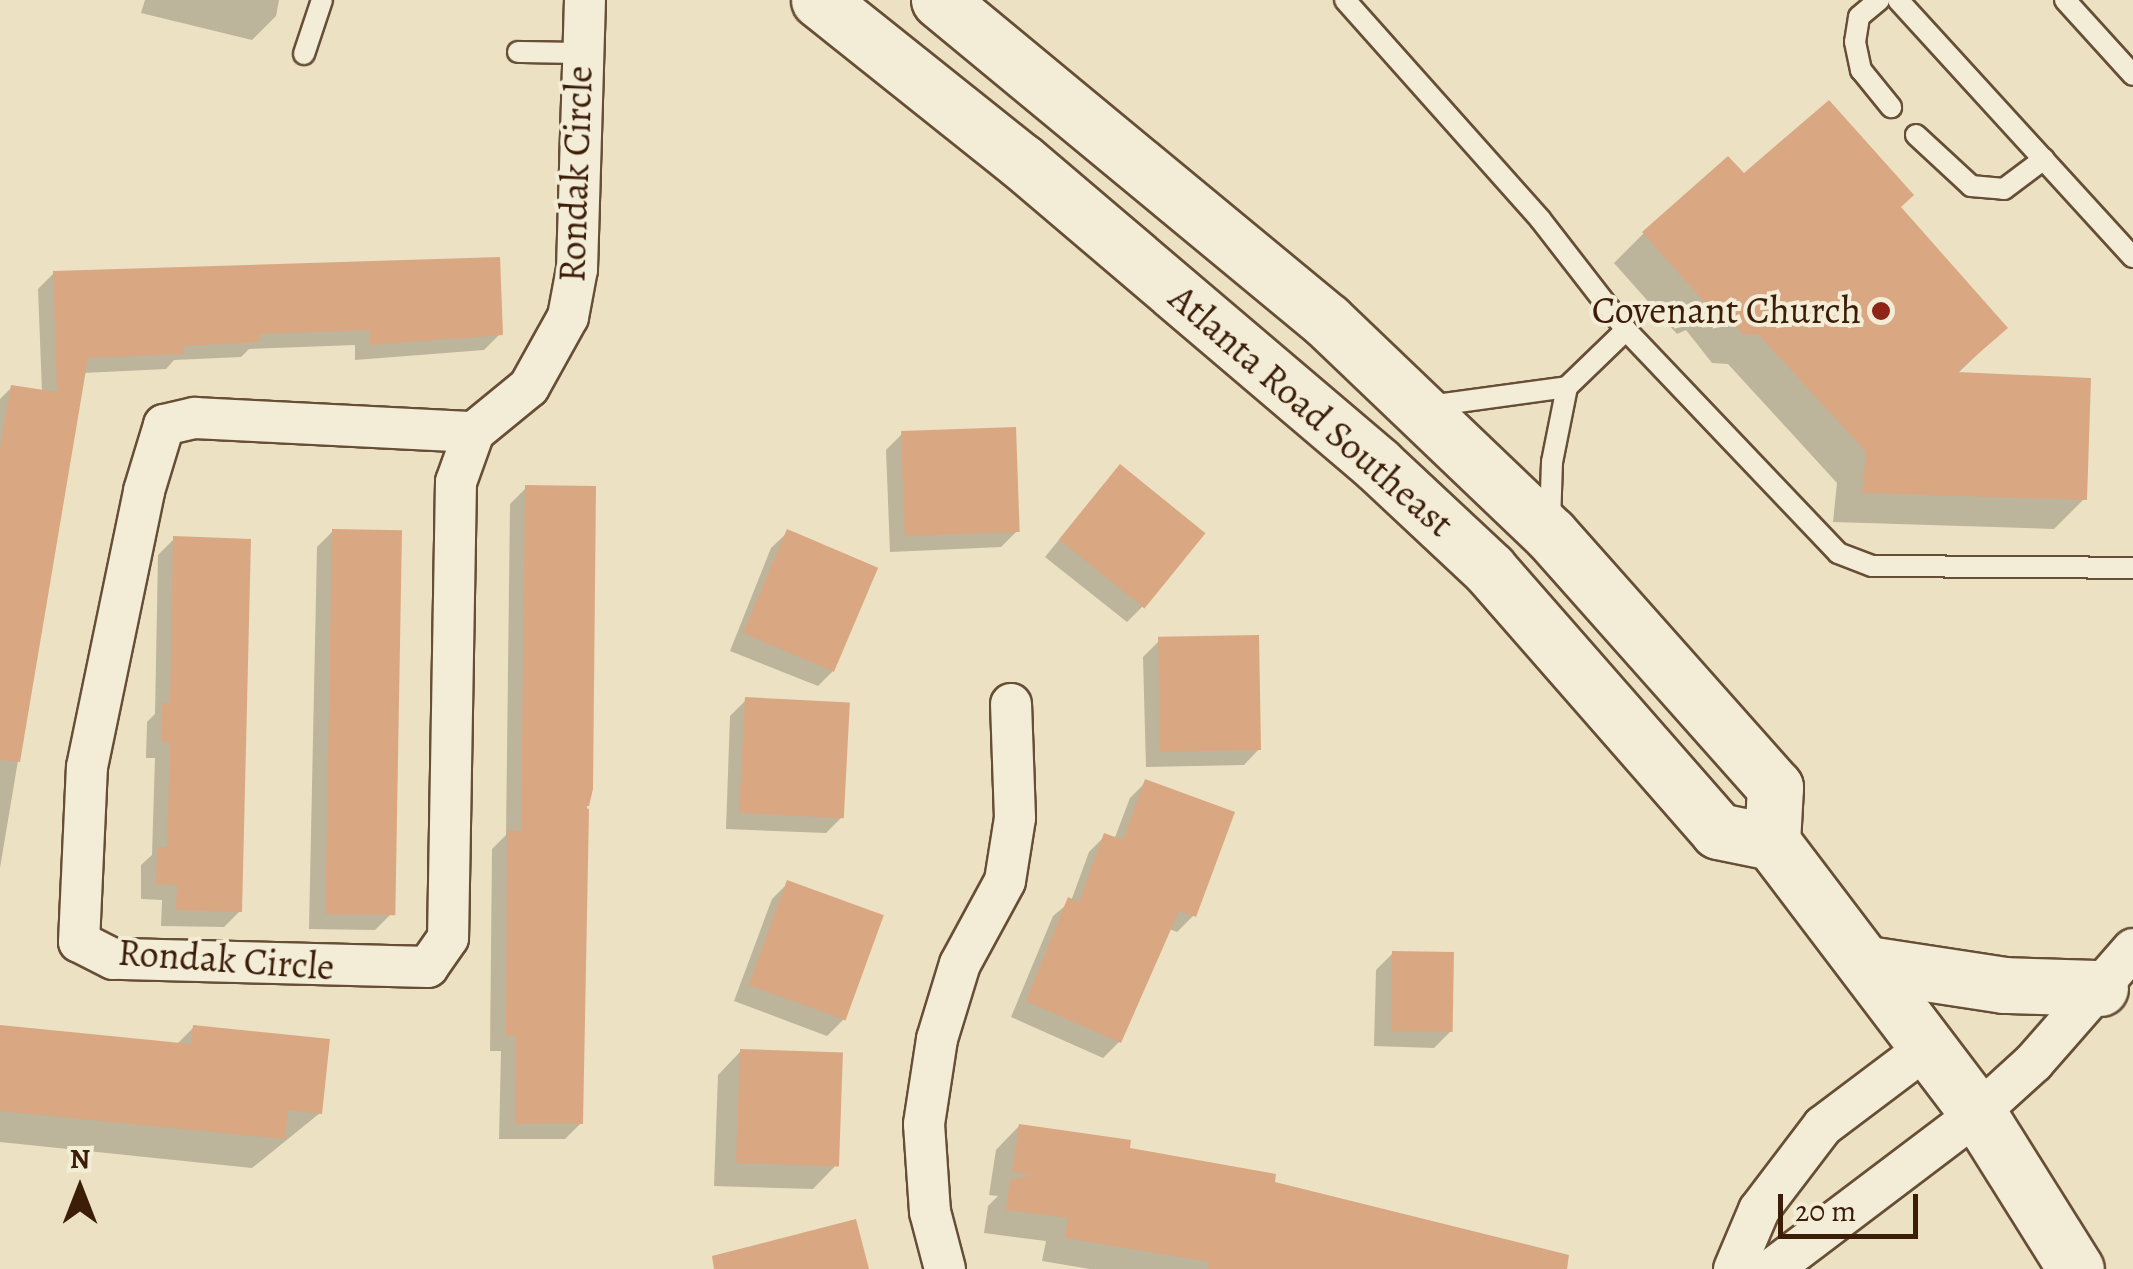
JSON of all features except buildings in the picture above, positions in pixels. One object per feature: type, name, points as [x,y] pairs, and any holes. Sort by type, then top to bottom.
[{"type":"main road","name":"Atlanta Road Southeast","points":[[819,0],[1021,161],[1378,465],[1489,569],[1718,831],[1772,842],[1776,787],[1550,534],[1420,407],[1283,284],[939,0]]},
{"type":"main road","points":[[1772,842],[1978,1113],[2076,1269]]},
{"type":"main road","points":[[1867,964],[2004,985],[2122,975]]},
{"type":"street","name":"Rondak Circle","points":[[474,432],[195,418],[164,425],[144,490],[87,768],[79,942],[113,959],[428,967],[448,938],[456,482],[474,432],[529,387],[568,317],[577,269],[585,0]]},
{"type":"street","points":[[946,1269],[930,1212],[924,1124],[938,1039],[960,964],[1005,881],[1015,818],[1012,704]]},
{"type":"street","points":[[1772,1269],[1978,1113],[2122,975]]},
{"type":"street","points":[[1734,1269],[1759,1210],[1823,1126],[1928,1046]]},
{"type":"lane","points":[[304,54],[322,0]]},
{"type":"lane","points":[[1345,0],[1540,219],[1626,330],[1838,553],[1872,566],[2133,568]]},
{"type":"lane","points":[[1879,0],[1859,17],[1855,42],[1861,70],[1891,107]]},
{"type":"lane","points":[[1898,0],[2133,256]]},
{"type":"lane","points":[[2065,0],[2133,75]]},
{"type":"lane","points":[[518,52],[582,53]]},
{"type":"lane","points":[[1916,135],[1971,186],[2004,189],[2044,159]]},
{"type":"lane","points":[[1550,534],[1552,462],[1567,387],[1626,330]]},
{"type":"lane","points":[[1420,407],[1567,387]]},
{"type":"place","name":"Covenant Church","points":[[1881,311]]}]
